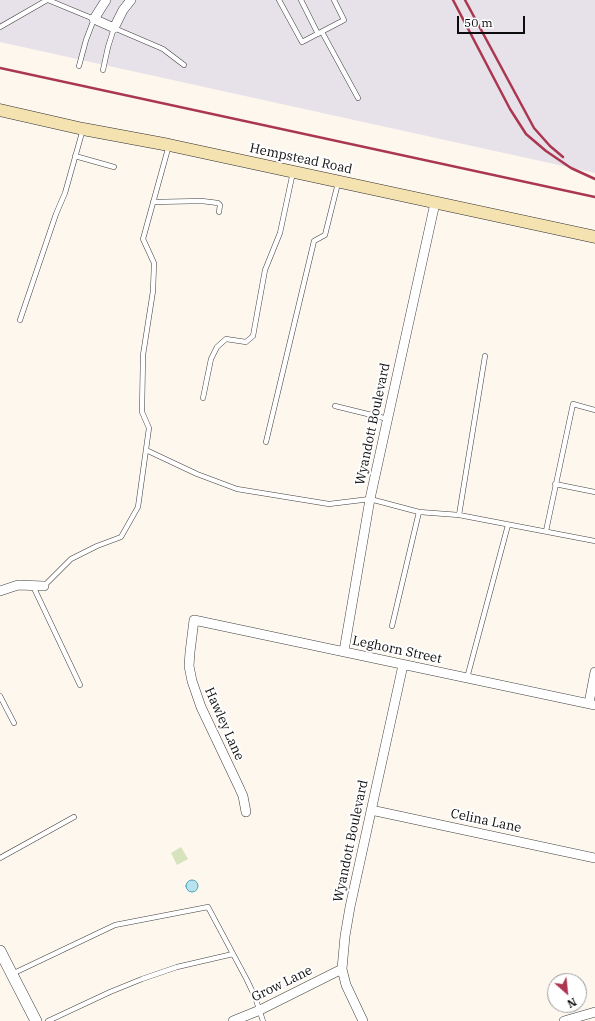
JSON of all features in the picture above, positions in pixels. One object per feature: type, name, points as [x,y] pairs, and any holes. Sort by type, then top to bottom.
[{"type":"main road","name":"Hempstead Road","points":[[0,110],[83,129],[169,145],[595,237]]},
{"type":"street","points":[[106,0],[94,19],[114,28],[131,0]]},
{"type":"street","name":"Wyandott Boulevard","points":[[344,651],[370,499],[435,203]]},
{"type":"street","points":[[0,591],[18,585],[44,586]]},
{"type":"street","name":"Leghorn Street","points":[[194,620],[592,704]]},
{"type":"street","name":"Hawley Lane","points":[[194,620],[189,666],[192,681],[201,707],[243,796],[246,812]]},
{"type":"street","name":"Wyandott Boulevard","points":[[363,1021],[346,985],[342,969],[345,936],[403,665]]},
{"type":"street","points":[[592,704],[595,672]]},
{"type":"street","name":"Celina Lane","points":[[371,810],[595,858]]},
{"type":"street","points":[[0,951],[36,1021]]},
{"type":"street","name":"Grow Lane","points":[[233,1021],[260,1010],[342,969]]},
{"type":"street","points":[[564,1021],[595,1012]]},
{"type":"lane","points":[[0,27],[48,0],[94,19],[86,40],[80,66]]},
{"type":"lane","points":[[279,0],[302,42],[344,20],[334,0]]},
{"type":"lane","points":[[301,0],[358,98]]},
{"type":"lane","points":[[103,70],[114,28],[163,49],[184,65]]},
{"type":"lane","points":[[20,320],[56,214],[65,193],[83,129]]},
{"type":"lane","points":[[44,586],[71,559],[97,546],[121,537],[138,507],[150,428],[142,412],[143,355],[153,291],[154,263],[143,239],[169,145]]},
{"type":"lane","points":[[75,156],[114,167]]},
{"type":"lane","points":[[203,398],[211,359],[217,347],[226,339],[246,342],[253,336],[265,270],[280,233],[293,172]]},
{"type":"lane","points":[[266,442],[314,241],[325,235],[338,181]]},
{"type":"lane","points":[[153,202],[202,201],[218,203],[220,205],[218,212]]},
{"type":"lane","points":[[459,515],[485,356]]},
{"type":"lane","points":[[546,531],[573,404],[595,410]]},
{"type":"lane","points":[[335,406],[388,419]]},
{"type":"lane","points":[[146,450],[197,474],[237,489],[329,504],[370,499],[419,512],[459,515],[595,541]]},
{"type":"lane","points":[[555,484],[595,492]]},
{"type":"lane","points":[[392,626],[419,512]]},
{"type":"lane","points":[[467,678],[508,525]]},
{"type":"lane","points":[[33,586],[80,685]]},
{"type":"lane","points":[[0,696],[14,723]]},
{"type":"lane","points":[[0,858],[74,817]]},
{"type":"lane","points":[[11,974],[115,925],[208,906],[247,980],[260,1010],[263,1021]]},
{"type":"lane","points":[[48,1021],[142,979],[177,967],[233,954]]},
{"type":"shaded area","points":[[0,0],[595,0],[595,173],[0,42]]},
{"type":"green space","points":[[181,847],[188,859],[177,865],[171,853]]},
{"type":"water","points":[[190,880],[194,880],[198,886],[194,892],[190,892],[186,888],[186,884]]},
{"type":"railway","points":[[453,0],[510,109],[526,134],[546,151],[571,168],[595,179]]},
{"type":"railway","points":[[465,0],[534,128],[550,146],[563,157]]},
{"type":"railway","points":[[0,68],[595,197]]}]
